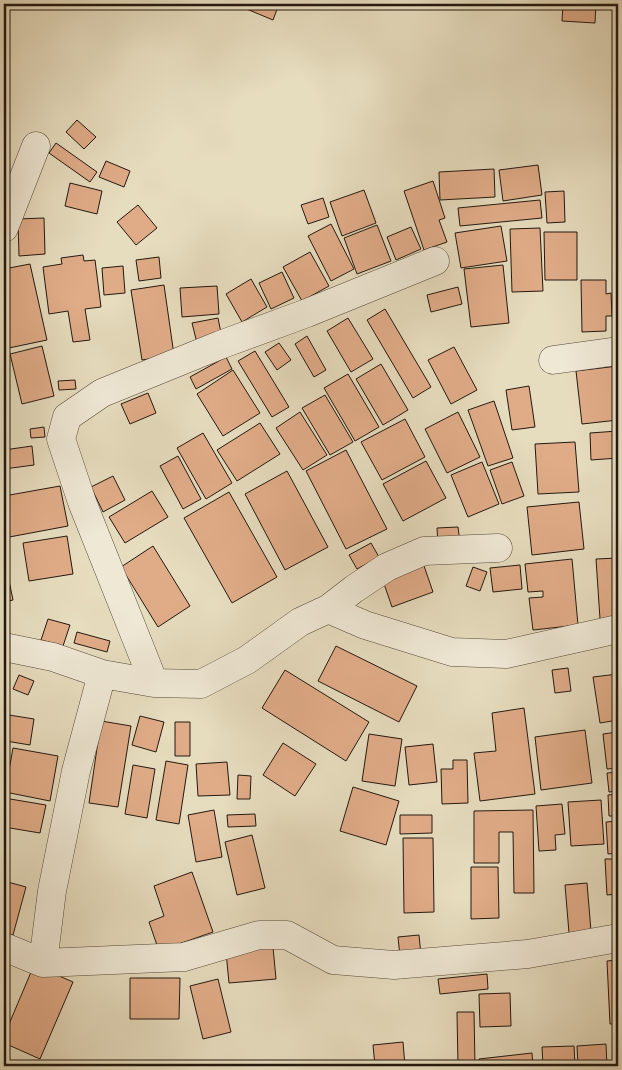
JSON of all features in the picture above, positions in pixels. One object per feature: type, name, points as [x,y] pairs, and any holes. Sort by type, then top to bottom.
[{"type":"street","points":[[4,228],[36,146]]},
{"type":"street","points":[[154,683],[82,502],[61,439],[67,417],[102,393],[307,314],[435,261]]},
{"type":"street","points":[[553,360],[618,351]]},
{"type":"street","points":[[4,647],[53,657],[102,674],[154,683],[201,684],[246,660],[300,622],[328,609],[387,567],[424,551],[498,548]]},
{"type":"street","points":[[328,609],[365,625],[452,652],[506,654],[618,629]]},
{"type":"street","points":[[43,963],[52,891],[76,771],[102,674]]},
{"type":"street","points":[[4,948],[43,963],[184,957],[259,935],[287,935],[333,960],[394,966],[528,954],[618,938]]},
{"type":"building","points":[[237,4],[279,4],[273,20]]},
{"type":"building","points":[[383,4],[412,4],[412,6]]},
{"type":"building","points":[[563,4],[596,4],[595,23],[562,21]]},
{"type":"building","points":[[77,120],[96,137],[84,149],[66,132]]},
{"type":"building","points":[[56,143],[97,172],[90,182],[49,153]]},
{"type":"building","points":[[106,161],[130,171],[124,187],[99,177]]},
{"type":"building","points":[[538,165],[542,195],[503,201],[499,170]]},
{"type":"building","points":[[494,169],[495,197],[440,200],[439,172]]},
{"type":"building","points":[[433,181],[445,218],[439,220],[447,242],[424,250],[404,191]]},
{"type":"building","points":[[70,183],[102,191],[97,214],[65,206]]},
{"type":"building","points":[[364,190],[376,223],[342,236],[330,202]]},
{"type":"building","points":[[564,191],[565,222],[547,223],[545,192]]},
{"type":"building","points":[[323,198],[329,217],[308,224],[301,205]]},
{"type":"building","points":[[540,200],[542,218],[460,226],[458,208]]},
{"type":"building","points":[[138,205],[157,228],[136,245],[117,222]]},
{"type":"building","points":[[44,218],[45,254],[19,256],[18,219]]},
{"type":"building","points":[[331,224],[354,269],[331,281],[308,236]]},
{"type":"building","points":[[377,225],[391,261],[357,274],[344,238]]},
{"type":"building","points":[[501,226],[507,261],[461,268],[455,233]]},
{"type":"building","points":[[411,227],[421,249],[396,260],[387,237]]},
{"type":"building","points":[[540,228],[543,291],[512,292],[510,229]]},
{"type":"building","points":[[544,232],[577,232],[577,280],[545,280]]},
{"type":"building","points":[[310,252],[329,286],[302,301],[283,267]]},
{"type":"building","points":[[83,255],[84,261],[95,260],[101,307],[85,309],[90,340],[73,342],[68,311],[49,314],[43,267],[62,264],[61,258]]},
{"type":"building","points":[[159,257],[161,278],[139,281],[136,260]]},
{"type":"building","points":[[30,264],[47,340],[4,349],[4,315],[6,314],[4,269]]},
{"type":"building","points":[[503,265],[509,323],[471,327],[464,269]]},
{"type":"building","points":[[123,266],[125,293],[104,295],[102,268]]},
{"type":"building","points":[[282,272],[294,298],[271,309],[259,283]]},
{"type":"building","points":[[251,279],[267,307],[242,322],[226,294]]},
{"type":"building","points":[[581,280],[606,280],[606,294],[611,293],[612,316],[606,316],[606,331],[582,332]]},
{"type":"building","points":[[164,285],[174,355],[142,360],[131,290]]},
{"type":"building","points":[[217,286],[219,314],[182,317],[180,288]]},
{"type":"building","points":[[458,287],[462,304],[431,312],[427,295]]},
{"type":"building","points":[[385,309],[431,387],[413,398],[367,320]]},
{"type":"building","points":[[218,318],[222,338],[197,343],[192,323]]},
{"type":"building","points":[[348,318],[373,359],[351,372],[327,331]]},
{"type":"building","points":[[307,336],[326,370],[314,377],[295,344]]},
{"type":"building","points":[[279,343],[291,360],[277,370],[265,352]]},
{"type":"building","points":[[42,346],[54,396],[22,404],[10,354]]},
{"type":"building","points":[[454,347],[477,390],[451,404],[428,360]]},
{"type":"building","points":[[255,351],[289,407],[272,417],[238,361]]},
{"type":"building","points":[[226,357],[232,369],[196,389],[190,377]]},
{"type":"building","points":[[381,364],[408,410],[383,425],[356,379]]},
{"type":"building","points":[[618,366],[618,420],[582,424],[576,371]]},
{"type":"building","points":[[233,370],[260,413],[223,436],[197,394]]},
{"type":"building","points":[[348,374],[379,427],[355,441],[324,388]]},
{"type":"building","points":[[75,380],[76,389],[59,390],[58,381]]},
{"type":"building","points":[[529,386],[535,427],[512,430],[506,390]]},
{"type":"building","points":[[148,393],[156,413],[130,424],[121,404]]},
{"type":"building","points":[[325,395],[353,442],[330,455],[302,408]]},
{"type":"building","points":[[494,401],[513,458],[488,466],[468,410]]},
{"type":"building","points":[[300,412],[327,455],[303,470],[276,428]]},
{"type":"building","points":[[458,412],[480,457],[447,473],[425,429]]},
{"type":"building","points":[[405,419],[425,457],[382,480],[361,442]]},
{"type":"building","points":[[260,423],[280,454],[237,481],[217,450]]},
{"type":"building","points":[[44,427],[45,437],[31,438],[30,429]]},
{"type":"building","points":[[618,431],[618,458],[591,460],[590,433]]},
{"type":"building","points":[[203,433],[232,483],[206,499],[177,448]]},
{"type":"building","points":[[575,442],[579,492],[538,494],[535,444]]},
{"type":"building","points":[[32,446],[34,465],[4,469],[4,450]]},
{"type":"building","points":[[346,450],[387,529],[346,549],[306,471]]},
{"type":"building","points":[[178,456],[201,499],[183,509],[160,466]]},
{"type":"building","points":[[426,461],[446,498],[403,521],[383,484]]},
{"type":"building","points":[[482,462],[499,504],[468,517],[451,475]]},
{"type":"building","points":[[512,462],[524,496],[502,504],[490,470]]},
{"type":"building","points":[[287,471],[328,547],[285,570],[245,494]]},
{"type":"building","points":[[113,476],[125,500],[103,512],[91,487]]},
{"type":"building","points":[[60,486],[68,526],[4,538],[4,496]]},
{"type":"building","points":[[152,491],[168,517],[125,543],[109,517]]},
{"type":"building","points":[[229,492],[277,577],[232,603],[184,518]]},
{"type":"building","points":[[579,502],[584,549],[532,555],[527,507]]},
{"type":"building","points":[[458,527],[460,542],[438,544],[437,528]]},
{"type":"building","points":[[67,536],[73,574],[29,581],[23,543]]},
{"type":"building","points":[[371,543],[379,557],[357,569],[349,555]]},
{"type":"building","points":[[153,546],[190,606],[158,627],[121,567]]},
{"type":"building","points":[[4,556],[13,600],[4,602]]},
{"type":"building","points":[[618,558],[618,618],[600,619],[596,559]]},
{"type":"building","points":[[572,559],[578,625],[533,630],[529,598],[543,597],[543,591],[528,592],[525,564]]},
{"type":"building","points":[[423,563],[433,592],[392,607],[382,578]]},
{"type":"building","points":[[520,565],[522,589],[493,592],[490,568]]},
{"type":"building","points":[[473,567],[487,572],[480,591],[466,586]]},
{"type":"building","points":[[48,619],[70,625],[63,646],[41,640]]},
{"type":"building","points":[[77,632],[110,641],[107,652],[74,643]]},
{"type":"building","points":[[336,646],[417,686],[399,722],[318,681]]},
{"type":"building","points":[[568,668],[571,691],[555,693],[552,670]]},
{"type":"building","points":[[285,670],[369,722],[346,761],[262,708]]},
{"type":"building","points":[[618,674],[618,720],[600,723],[593,677]]},
{"type":"building","points":[[19,675],[34,681],[28,695],[13,689]]},
{"type":"building","points":[[524,708],[535,794],[480,801],[474,753],[496,751],[492,713]]},
{"type":"building","points":[[9,715],[34,719],[30,745],[6,741]]},
{"type":"building","points":[[140,716],[164,722],[156,752],[132,745]]},
{"type":"building","points":[[101,721],[131,726],[118,807],[89,803]]},
{"type":"building","points":[[175,722],[190,722],[190,756],[175,756]]},
{"type":"building","points":[[585,730],[592,783],[541,790],[535,737]]},
{"type":"building","points":[[618,732],[618,768],[607,769],[603,734]]},
{"type":"building","points":[[369,734],[402,739],[395,786],[362,781]]},
{"type":"building","points":[[283,743],[316,764],[295,796],[263,775]]},
{"type":"building","points":[[433,744],[437,782],[409,785],[405,747]]},
{"type":"building","points":[[13,748],[58,756],[50,801],[5,792]]},
{"type":"building","points":[[453,760],[467,760],[468,803],[442,804],[441,769],[453,769]]},
{"type":"building","points":[[166,761],[188,765],[179,824],[156,820]]},
{"type":"building","points":[[227,762],[230,795],[198,796],[196,764]]},
{"type":"building","points":[[133,765],[155,769],[147,818],[125,814]]},
{"type":"building","points":[[618,772],[618,791],[609,792],[607,773]]},
{"type":"building","points":[[238,775],[251,776],[250,799],[237,799]]},
{"type":"building","points":[[353,787],[399,801],[386,845],[340,831]]},
{"type":"building","points":[[618,794],[618,816],[609,816],[608,795]]},
{"type":"building","points":[[4,798],[46,805],[40,833],[4,827]]},
{"type":"building","points":[[601,800],[604,844],[571,846],[568,802]]},
{"type":"building","points":[[562,804],[565,834],[555,835],[556,850],[539,851],[536,806]]},
{"type":"building","points":[[214,810],[222,857],[196,862],[188,815]]},
{"type":"building","points":[[533,810],[534,893],[514,893],[513,832],[499,832],[499,863],[474,863],[474,811]]},
{"type":"building","points":[[255,814],[256,826],[228,827],[227,815]]},
{"type":"building","points":[[400,815],[432,815],[432,833],[400,834]]},
{"type":"building","points":[[618,821],[618,853],[608,854],[606,822]]},
{"type":"building","points":[[252,835],[265,888],[237,895],[225,842]]},
{"type":"building","points":[[403,838],[433,838],[434,912],[404,913]]},
{"type":"building","points":[[605,859],[618,859],[618,894],[607,895]]},
{"type":"building","points":[[471,867],[498,867],[499,918],[471,919]]},
{"type":"building","points":[[192,872],[213,932],[159,951],[149,922],[164,916],[154,886]]},
{"type":"building","points":[[4,881],[26,887],[13,935],[4,933]]},
{"type":"building","points":[[587,883],[591,931],[569,933],[565,885]]},
{"type":"building","points":[[419,935],[421,955],[400,957],[398,937]]},
{"type":"building","points":[[273,947],[276,979],[229,983],[226,952]]},
{"type":"building","points":[[618,960],[618,1024],[610,1024],[607,961]]},
{"type":"building","points":[[34,965],[73,982],[40,1059],[4,1043],[4,1036]]},
{"type":"building","points":[[487,974],[488,989],[440,994],[438,979]]},
{"type":"building","points":[[130,978],[180,978],[179,1019],[130,1019]]},
{"type":"building","points":[[218,979],[231,1032],[203,1039],[190,986]]},
{"type":"building","points":[[510,993],[511,1026],[480,1027],[479,994]]},
{"type":"building","points":[[457,1012],[474,1012],[475,1066],[458,1066]]},
{"type":"building","points":[[403,1042],[405,1066],[375,1066],[373,1045]]},
{"type":"building","points":[[606,1044],[607,1066],[578,1066],[577,1046]]},
{"type":"building","points":[[574,1046],[575,1066],[543,1066],[542,1047]]},
{"type":"building","points":[[532,1053],[533,1066],[480,1066],[479,1059]]}]
